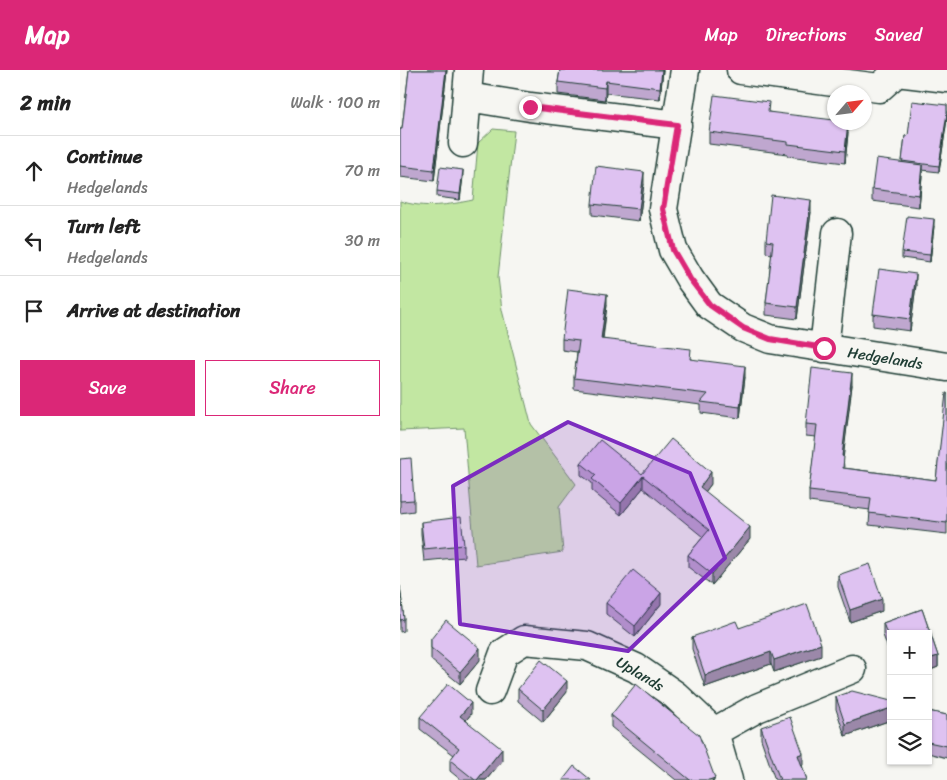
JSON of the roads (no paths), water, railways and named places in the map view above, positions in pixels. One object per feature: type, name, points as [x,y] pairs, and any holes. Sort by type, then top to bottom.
[{"type":"street","points":[[463,143],[469,70]]},
{"type":"street","name":"Hedgelands","points":[[685,70],[663,209],[673,250],[690,279],[710,305],[743,328],[770,339],[947,367]]},
{"type":"street","points":[[741,70],[879,88],[897,72],[947,78]]},
{"type":"street","points":[[468,97],[530,107],[677,125]]},
{"type":"street","points":[[824,348],[837,233]]},
{"type":"street","name":"Uplands","points":[[490,691],[504,653],[524,640],[587,646],[636,668],[675,695],[714,732]]},
{"type":"street","points":[[728,780],[714,732],[757,708],[852,669]]}]
